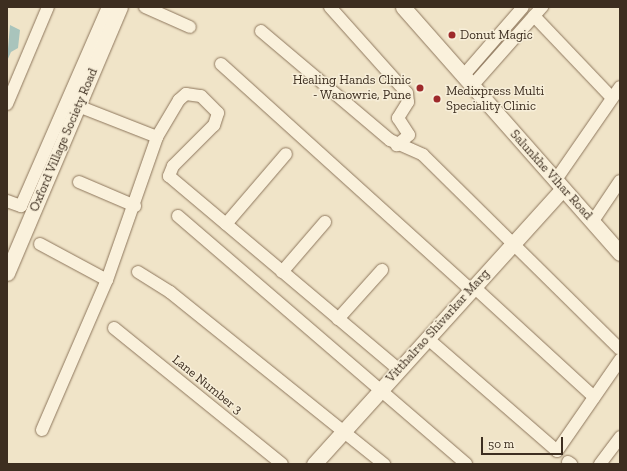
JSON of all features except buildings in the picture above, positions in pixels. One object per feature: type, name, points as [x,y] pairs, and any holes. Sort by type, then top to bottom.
[{"type":"street","points":[[7,104],[48,7]]},
{"type":"street","points":[[7,201],[27,208],[108,7]]},
{"type":"street","name":"Oxford Village Society Road","points":[[9,265],[27,208],[78,106],[120,7]]},
{"type":"street","points":[[145,7],[190,27]]},
{"type":"street","points":[[330,7],[407,93],[408,102],[398,118],[409,134],[398,145]]},
{"type":"street","name":"Salunkhe Vihar Road","points":[[403,7],[558,186],[593,221],[620,253]]},
{"type":"street","points":[[468,81],[523,7]]},
{"type":"street","points":[[468,81],[538,12],[612,98]]},
{"type":"street","points":[[262,31],[398,145],[423,155],[620,349]]},
{"type":"street","points":[[221,64],[594,397]]},
{"type":"street","points":[[558,186],[620,87]]},
{"type":"street","points":[[42,430],[107,280],[135,206],[157,137],[186,94],[201,96],[218,113],[214,125],[173,166],[169,176],[398,369]]},
{"type":"street","points":[[78,106],[157,137]]},
{"type":"street","points":[[226,224],[286,154]]},
{"type":"street","points":[[79,182],[135,206]]},
{"type":"street","points":[[593,221],[620,182]]},
{"type":"street","name":"Vitthalrao Shivarkar Marg","points":[[314,464],[398,369],[513,244],[558,186]]},
{"type":"street","points":[[178,216],[466,464]]},
{"type":"street","points":[[282,272],[325,222]]},
{"type":"street","points":[[40,244],[107,280]]},
{"type":"street","points":[[338,319],[382,270]]},
{"type":"street","points":[[138,272],[170,292],[345,430],[384,464]]},
{"type":"street","name":"Lane Number 3","points":[[114,328],[282,464]]},
{"type":"street","points":[[427,338],[558,451],[620,360]]},
{"type":"street","points":[[600,464],[620,437]]},
{"type":"water","points":[[10,25],[20,30],[18,48],[11,52],[7,61]]},
{"type":"place","name":"Donut Magic","points":[[452,35]]},
{"type":"place","name":"Healing Hands Clinic - Wanowrie, Pune","points":[[420,88]]},
{"type":"place","name":"Medixpress Multi Speciality Clinic","points":[[437,99]]}]
